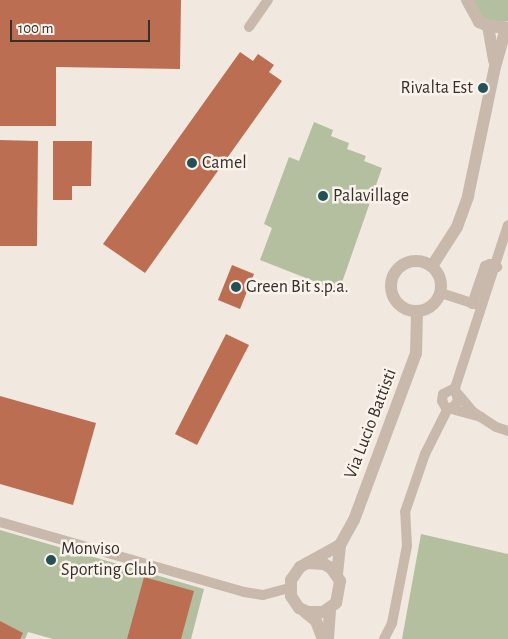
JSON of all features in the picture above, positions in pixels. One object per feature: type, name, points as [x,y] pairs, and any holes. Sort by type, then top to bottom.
[{"type":"street","points":[[249,26],[268,0]]},
{"type":"street","points":[[432,266],[457,226],[468,196],[495,67],[507,28],[488,26],[473,15],[467,0]]},
{"type":"street","points":[[488,26],[495,67]]},
{"type":"street","points":[[384,639],[392,624],[407,546],[406,512],[425,454],[448,408],[456,404],[456,391],[497,267],[508,225]]},
{"type":"street","points":[[416,260],[432,266],[440,278],[440,293],[434,305],[417,312],[408,310],[395,300],[391,292],[392,276],[406,262],[416,260]]},
{"type":"street","points":[[472,304],[485,266],[490,264],[497,267]]},
{"type":"street","points":[[440,293],[483,307]]},
{"type":"street","name":"Via Lucio Battisti","points":[[328,639],[330,608],[341,588],[337,574],[340,545],[354,520],[416,353],[417,312]]},
{"type":"street","points":[[456,391],[443,394],[443,405],[481,417],[508,431]]},
{"type":"street","points":[[456,391],[481,417]]},
{"type":"street","points":[[0,522],[244,592],[263,596],[290,588]]},
{"type":"street","points":[[323,639],[312,616],[299,608],[290,588],[294,573],[340,545]]},
{"type":"street","points":[[307,564],[324,564],[337,574]]},
{"type":"street","points":[[299,608],[316,613],[330,608]]},
{"type":"green space","points":[[471,0],[508,0],[508,21],[495,23],[479,16]]},
{"type":"green space","name":"Palavillage","points":[[314,122],[333,130],[331,136],[349,143],[347,149],[366,156],[364,161],[382,168],[339,291],[260,260],[272,228],[264,224],[289,157],[299,161]]},
{"type":"green space","name":"Monviso Sporting Club","points":[[0,530],[204,589],[191,639],[53,639],[28,632],[25,639],[0,639]]},
{"type":"green space","points":[[421,534],[508,554],[508,639],[402,639]]},
{"type":"building","points":[[0,0],[181,0],[180,69],[56,67],[56,126],[0,126]]},
{"type":"building","name":"Camel","points":[[240,52],[253,61],[258,54],[274,65],[269,72],[282,81],[145,273],[103,244]]},
{"type":"building","points":[[0,140],[38,141],[37,246],[0,246]]},
{"type":"building","points":[[53,141],[92,141],[91,186],[72,186],[72,200],[53,200]]},
{"type":"building","name":"Green Bit s.p.a.","points":[[232,265],[254,274],[240,309],[218,300]]},
{"type":"building","points":[[226,334],[249,345],[197,445],[175,434]]},
{"type":"building","points":[[0,396],[96,423],[73,505],[0,484]]},
{"type":"building","points":[[144,577],[194,591],[181,639],[127,639]]},
{"type":"building","points":[[0,621],[23,633],[20,639],[0,639]]},
{"type":"place","name":"Rivalta Est","points":[[483,88]]},
{"type":"place","name":"Camel","points":[[192,163]]},
{"type":"place","name":"Palavillage","points":[[323,196]]},
{"type":"place","name":"Green Bit s.p.a.","points":[[236,287]]},
{"type":"place","name":"Monviso Sporting Club","points":[[51,560]]}]
